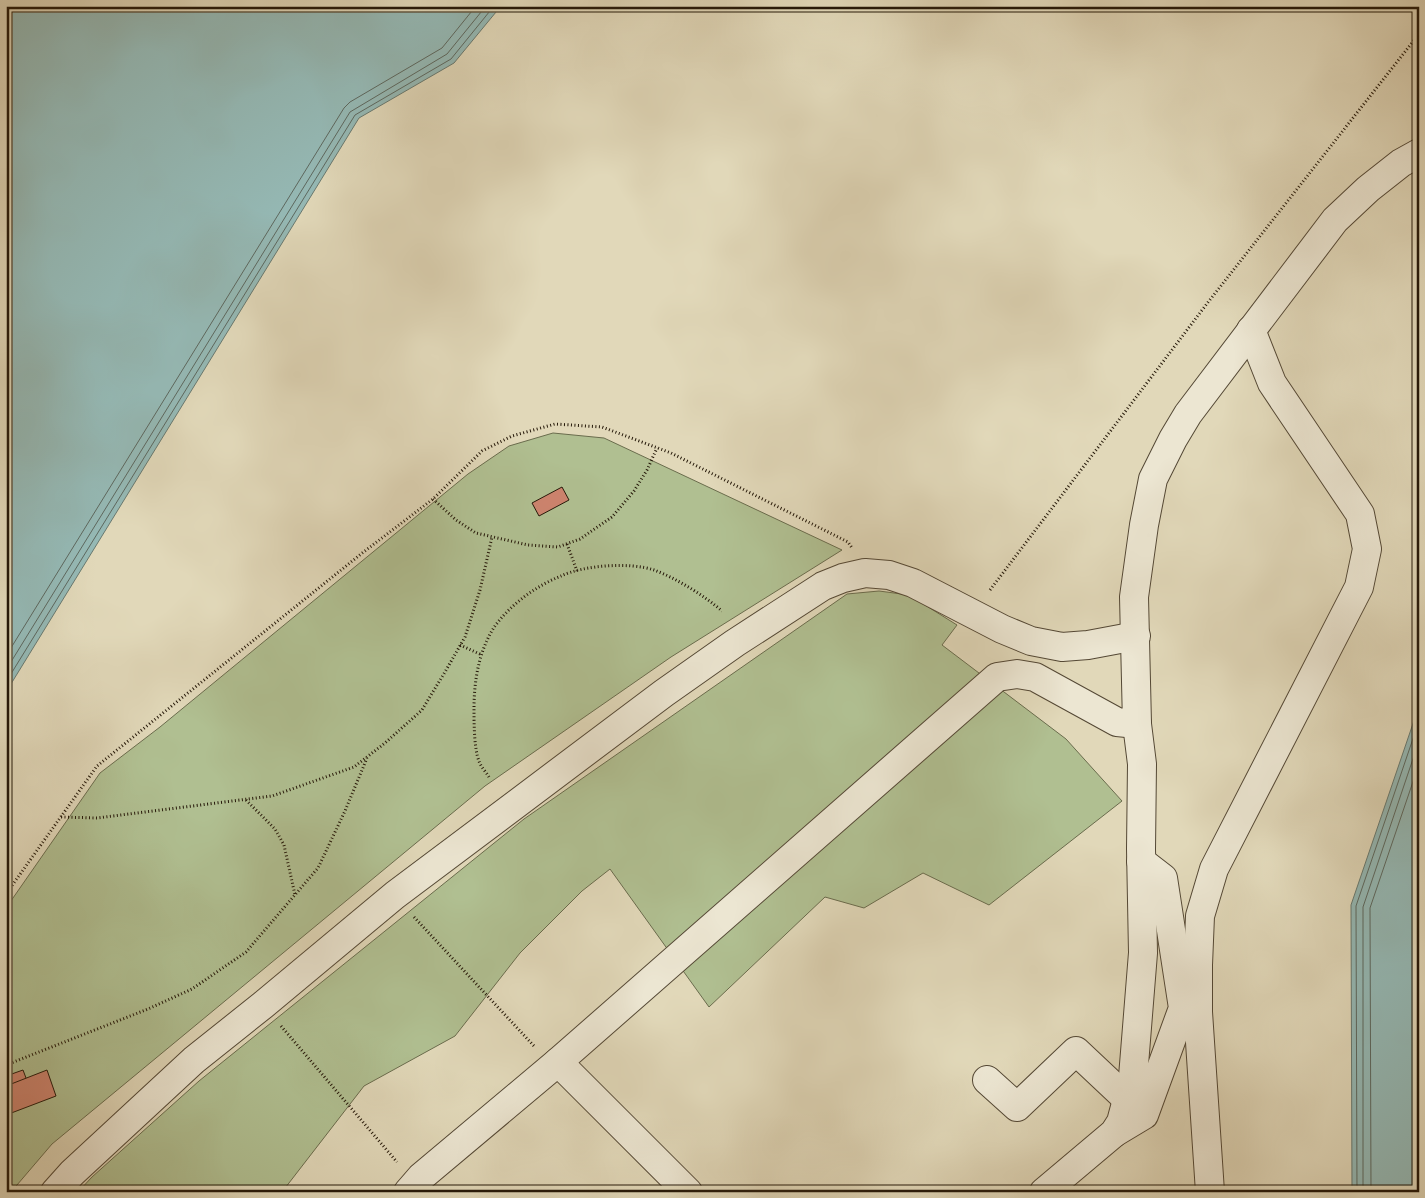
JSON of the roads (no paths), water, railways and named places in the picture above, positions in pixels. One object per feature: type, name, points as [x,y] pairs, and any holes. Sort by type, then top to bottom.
[{"type":"street","points":[[1114,1133],[1121,1122],[1133,1077],[1142,953],[1142,764],[1137,724],[1134,597],[1153,478],[1188,414],[1334,220],[1368,189],[1401,163],[1419,153]]},
{"type":"street","points":[[1044,1192],[1114,1133],[1144,1115],[1191,1010],[1200,916],[1214,869],[1359,587],[1367,549],[1360,514],[1272,383],[1251,330]]},
{"type":"street","points":[[55,1192],[72,1173],[194,1060],[395,896],[664,694],[735,643],[822,586],[843,578],[865,573],[889,575],[913,583],[1031,641],[1062,647],[1088,646],[1136,636]]},
{"type":"street","points":[[420,1186],[997,677],[1017,674],[1034,676],[1117,722],[1137,724]]},
{"type":"street","points":[[1141,861],[1163,878],[1191,1010],[1210,1192]]},
{"type":"street","points":[[987,1080],[1017,1107],[1076,1052],[1127,1098]]},
{"type":"street","points":[[556,1065],[688,1192]]},
{"type":"water","points":[[6,6],[501,6],[454,63],[359,118],[6,692]]},
{"type":"water","points":[[1419,706],[1419,1192],[1352,1192],[1351,905]]}]
